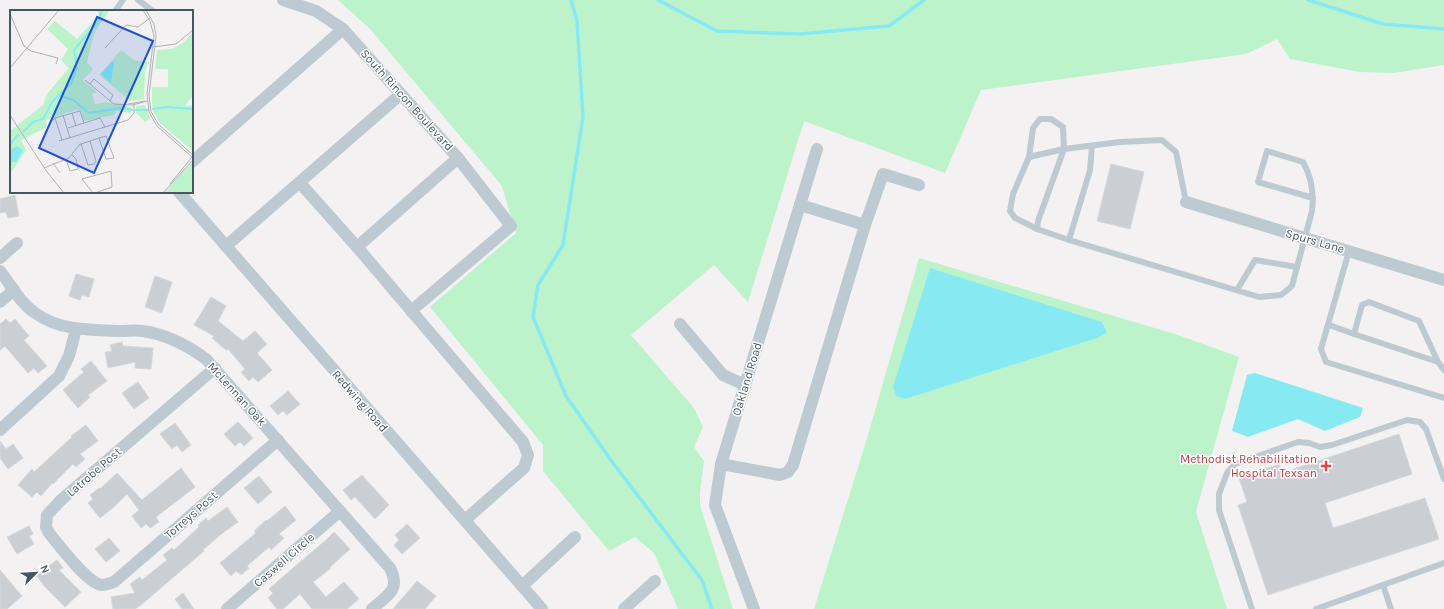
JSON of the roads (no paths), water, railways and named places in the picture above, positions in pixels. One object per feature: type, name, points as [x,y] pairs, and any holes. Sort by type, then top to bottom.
[{"type":"street","name":"South Rincon Boulevard","points":[[283,0],[316,11],[343,29],[458,158],[511,226],[411,311]]},
{"type":"street","points":[[193,161],[343,29]]},
{"type":"street","points":[[226,246],[401,94]]},
{"type":"street","name":"Oakland Road","points":[[754,609],[715,505],[721,464],[817,149]]},
{"type":"street","points":[[356,247],[458,158]]},
{"type":"street","points":[[721,464],[780,475],[788,472],[793,465],[865,225],[883,174],[919,185]]},
{"type":"street","points":[[300,183],[523,442],[528,455],[524,468],[465,520]]},
{"type":"street","name":"Redwing Road","points":[[180,193],[542,609]]},
{"type":"street","name":"Spurs Lane","points":[[1186,202],[1444,280]]},
{"type":"street","points":[[800,205],[865,225]]},
{"type":"street","points":[[0,258],[17,242]]},
{"type":"street","name":"McLennan Oak","points":[[0,271],[22,301],[34,313],[56,324],[76,329],[142,331],[157,334],[177,341],[194,350],[215,368],[390,568],[395,577],[394,587],[372,609]]},
{"type":"street","points":[[0,302],[14,290]]},
{"type":"street","points":[[680,324],[723,375],[745,385]]},
{"type":"street","points":[[0,430],[59,376],[69,356],[76,329]]},
{"type":"street","name":"Latrobe Post","points":[[103,585],[98,584],[83,573],[49,533],[46,526],[47,515],[61,500],[215,368]]},
{"type":"street","name":"Torreys Post","points":[[103,585],[114,582],[278,440]]},
{"type":"street","name":"Caswell Circle","points":[[227,609],[340,510]]},
{"type":"street","points":[[522,586],[575,537]]},
{"type":"street","points":[[624,609],[655,581]]},
{"type":"lane","points":[[116,10],[122,0]]},
{"type":"lane","points":[[138,0],[151,10]]},
{"type":"lane","points":[[1037,229],[1038,221],[1064,149],[1063,127],[1052,119],[1040,119],[1033,128],[1029,157],[1013,194],[1010,212],[1016,218],[1037,229],[1069,240],[1260,297],[1282,295],[1292,286],[1312,211],[1313,198],[1307,169],[1303,162],[1267,151],[1258,182],[1313,198]]},
{"type":"lane","points":[[1029,157],[1064,149],[1120,142],[1162,140],[1176,152],[1186,202]]},
{"type":"lane","points":[[1069,240],[1090,170],[1092,146]]},
{"type":"lane","points":[[1349,251],[1321,349],[1326,362],[1444,398]]},
{"type":"lane","points":[[1237,290],[1255,260],[1297,267]]},
{"type":"lane","points":[[1354,334],[1362,306],[1369,302],[1419,321],[1438,362],[1444,370]]},
{"type":"lane","points":[[1329,325],[1438,362]]},
{"type":"lane","points":[[1252,609],[1219,510],[1219,494],[1227,473],[1235,464],[1298,442],[1309,443],[1320,447],[1332,445],[1408,420],[1420,422],[1426,429],[1444,479]]},
{"type":"lane","points":[[1316,609],[1444,563]]},
{"type":"lane","points":[[1383,585],[1391,609]]},
{"type":"water","points":[[930,268],[1102,322],[1107,333],[1097,338],[905,399],[896,396],[893,387]]},
{"type":"water","points":[[1255,373],[1363,408],[1360,417],[1325,431],[1298,419],[1248,437],[1232,431],[1247,375]]},
{"type":"waterway","points":[[571,0],[577,21],[583,117],[563,245],[538,285],[533,317],[566,396],[610,459],[702,580],[712,609]]},
{"type":"waterway","points":[[658,0],[717,31],[800,34],[889,26],[924,0]]},
{"type":"waterway","points":[[1308,0],[1383,24],[1444,29]]},
{"type":"place","name":"Methodist Rehabilitation Hospital Texsan","points":[[1326,466]]}]
